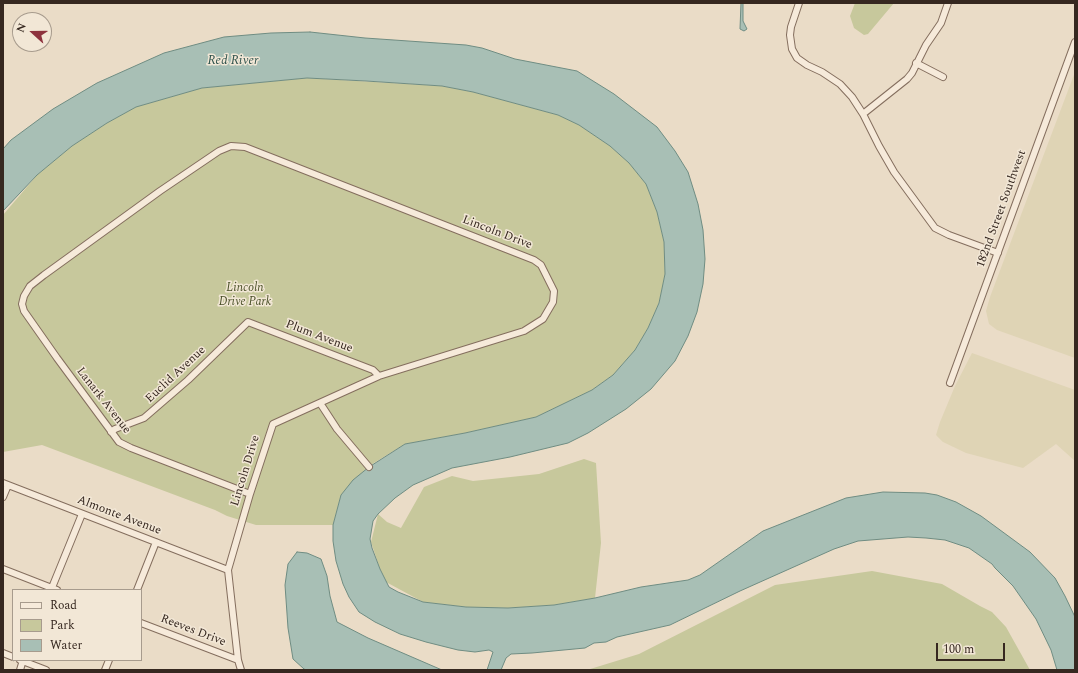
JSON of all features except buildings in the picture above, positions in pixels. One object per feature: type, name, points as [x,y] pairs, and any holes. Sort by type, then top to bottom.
[{"type":"street","points":[[800,3],[791,27],[790,35],[792,49],[798,58],[807,65],[822,72],[840,84],[852,97],[863,114],[894,172],[935,228],[949,235],[998,253]]},
{"type":"street","points":[[863,114],[907,79],[926,45],[941,23],[948,3]]},
{"type":"street","name":"182nd Street Southwest","points":[[950,383],[1075,42]]},
{"type":"street","points":[[916,64],[943,77]]},
{"type":"street","name":"Lincoln Drive","points":[[24,296],[30,286],[44,275],[160,191],[219,151],[231,146],[245,147],[534,260],[541,265],[554,291],[554,302],[543,319],[524,330],[379,376],[273,424],[250,494],[228,570],[238,660],[241,670]]},
{"type":"street","name":"Lanark Avenue","points":[[24,296],[22,304],[24,311],[56,358],[119,442],[250,494]]},
{"type":"street","name":"Plum Avenue","points":[[248,322],[373,370],[379,376]]},
{"type":"street","name":"Euclid Avenue","points":[[111,432],[144,418],[188,380],[248,322]]},
{"type":"street","points":[[320,403],[337,429],[369,466]]},
{"type":"street","points":[[3,497],[6,484]]},
{"type":"street","name":"Almonte Avenue","points":[[6,484],[228,570]]},
{"type":"street","points":[[3,569],[53,589],[82,514]]},
{"type":"street","points":[[137,589],[156,542]]},
{"type":"street","name":"Reeves Drive","points":[[142,623],[238,660]]},
{"type":"street","points":[[24,661],[46,670]]},
{"type":"shaded area","points":[[1075,72],[1075,358],[997,330],[989,324],[986,311]]},
{"type":"shaded area","points":[[972,353],[1075,390],[1075,461],[1056,444],[1023,468],[966,453],[943,442],[936,435],[955,386]]},
{"type":"green space","points":[[855,3],[894,3],[868,34],[864,35],[854,28],[850,16]]},
{"type":"green space","name":"Lincoln Drive Park","points":[[307,78],[442,86],[473,92],[558,115],[579,125],[610,146],[629,163],[646,184],[657,212],[664,242],[665,274],[659,303],[648,328],[635,350],[613,375],[592,390],[536,417],[465,433],[405,444],[369,466],[341,495],[333,525],[256,525],[227,516],[215,510],[42,445],[3,452],[3,215],[37,175],[72,146],[107,123],[136,107],[202,88]]},
{"type":"green space","points":[[584,459],[596,463],[601,543],[595,598],[554,605],[508,608],[466,607],[423,602],[386,582],[371,542],[378,514],[387,522],[401,528],[424,487],[452,476],[473,481],[539,474]]},
{"type":"green space","points":[[872,571],[942,584],[992,612],[1006,627],[1030,670],[587,670],[639,654],[775,585]]},
{"type":"water","points":[[741,3],[743,3],[743,21],[747,29],[744,31],[740,29]]},
{"type":"water","name":"Red River","points":[[310,32],[365,38],[466,45],[482,48],[515,59],[577,71],[614,94],[657,127],[675,151],[688,172],[698,204],[703,230],[705,259],[703,284],[697,312],[688,336],[675,361],[651,389],[626,409],[588,433],[568,443],[510,457],[452,468],[413,485],[395,498],[378,514],[373,521],[370,539],[380,569],[389,587],[423,602],[466,607],[508,608],[554,605],[595,598],[641,587],[688,580],[700,575],[763,531],[846,498],[883,492],[925,493],[937,495],[956,502],[981,516],[1030,552],[1055,578],[1075,617],[1075,670],[1057,670],[1051,650],[1036,619],[1013,586],[992,564],[969,548],[945,540],[926,538],[908,537],[858,541],[834,549],[740,591],[670,625],[617,637],[606,642],[594,643],[585,648],[511,654],[506,658],[501,670],[487,670],[493,652],[489,650],[475,652],[458,650],[426,642],[400,634],[375,622],[359,612],[349,597],[343,584],[336,561],[333,541],[333,525],[341,495],[353,480],[369,467],[405,444],[465,433],[536,417],[592,390],[613,375],[635,350],[648,328],[659,303],[665,274],[664,242],[657,212],[646,184],[629,163],[610,146],[579,125],[558,115],[473,92],[442,86],[307,78],[202,88],[136,107],[107,123],[72,146],[37,175],[3,211],[3,149],[11,140],[53,109],[97,83],[164,53],[224,37],[271,33]]},
{"type":"water","points":[[297,552],[307,553],[321,559],[327,576],[330,596],[337,622],[368,638],[442,670],[304,669],[293,659],[288,628],[285,585],[288,564]]}]
